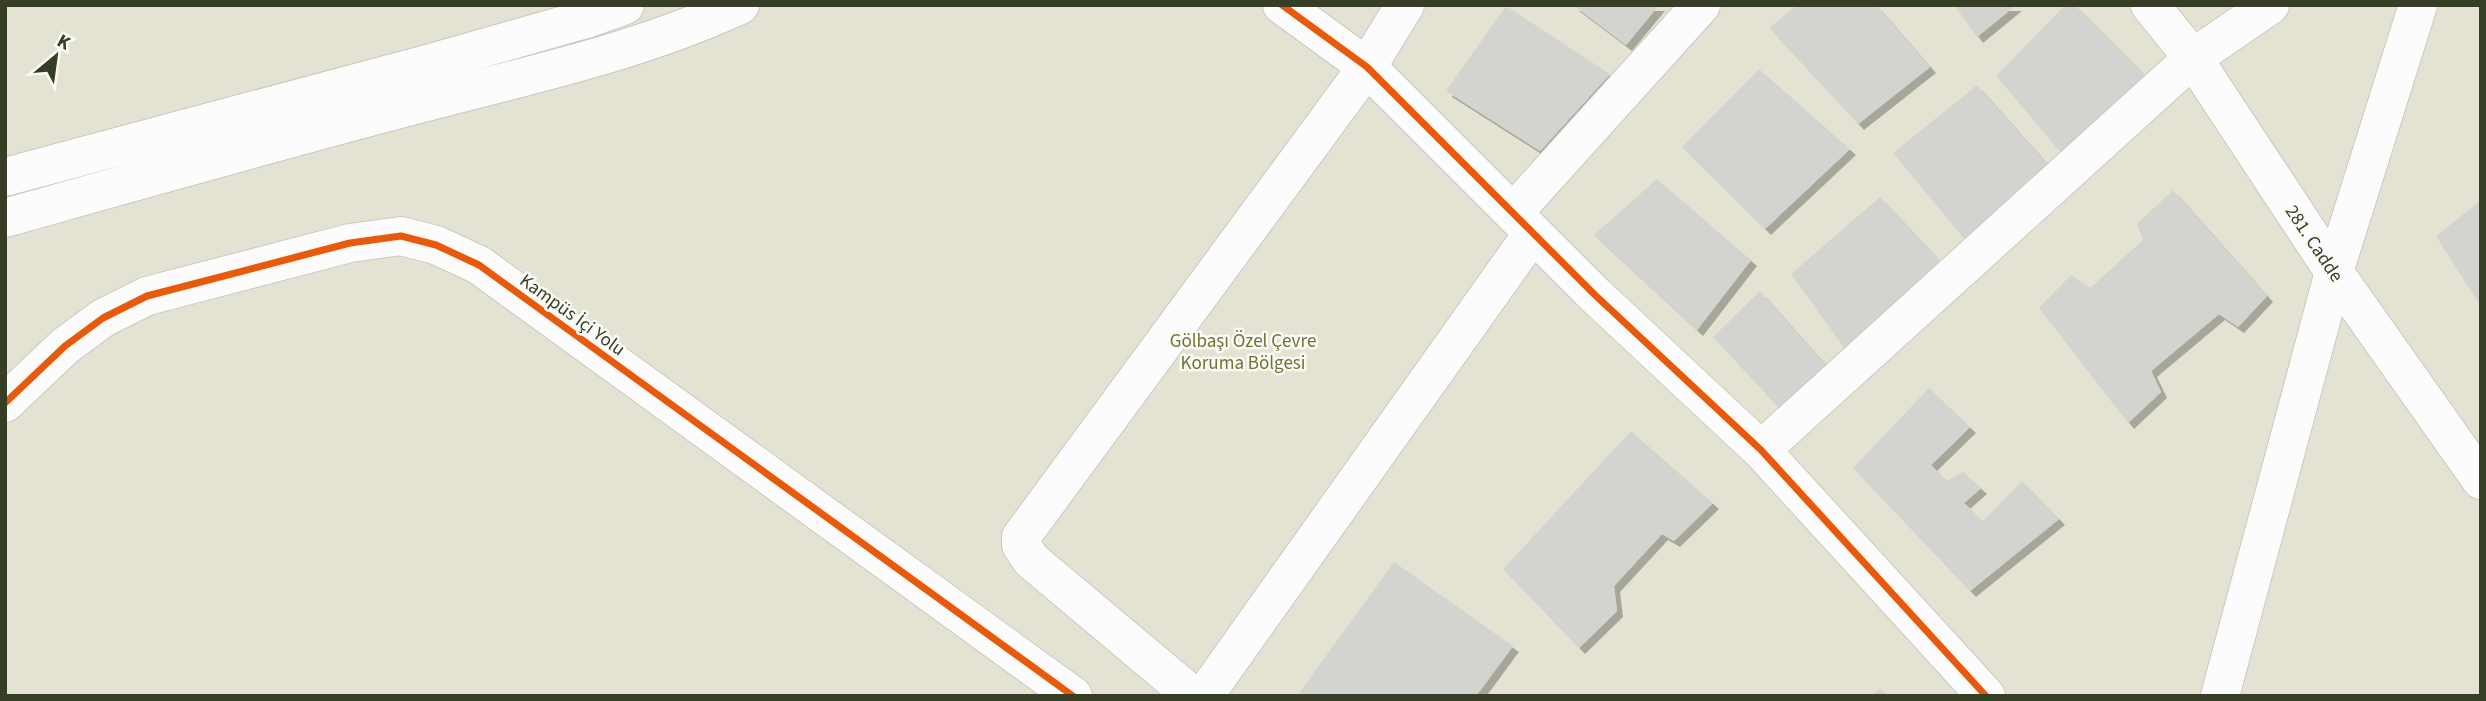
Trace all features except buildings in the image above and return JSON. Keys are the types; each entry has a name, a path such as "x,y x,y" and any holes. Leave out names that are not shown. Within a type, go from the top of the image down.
{"street":[{"path":"5,177 440,61 586,19 625,5"},
{"path":"5,218 401,108 547,72 693,27 740,5"},
{"path":"1282,5 1367,67 1595,295 1761,450 1986,696"},
{"path":"1193,696 1031,560 1021,545 1021,537 1367,67 1405,5"},
{"path":"1204,696 1523,223 1701,5"},
{"name":"281. Cadde","path":"2150,5 2193,58 2334,272 2481,480"},
{"path":"1761,450 2193,58 2270,5"},
{"path":"2220,696 2334,272 2418,5"},
{"name":"Kampüs İçi Yolu","path":"5,403 65,346 103,318 147,296 351,243 401,236 436,245 491,273 1073,696"}],"green space":[{"name":"Gölbaşı Özel Çevre Koruma Bölgesi","path":"5,5 2481,5 2481,696 5,696"}],"cycle path":[{"path":"1282,5 1367,67 1595,295 1761,450 1986,696"},
{"path":"5,403 65,346 103,318 147,296 350,243 401,236 436,245 479,265 1073,696"}]}
